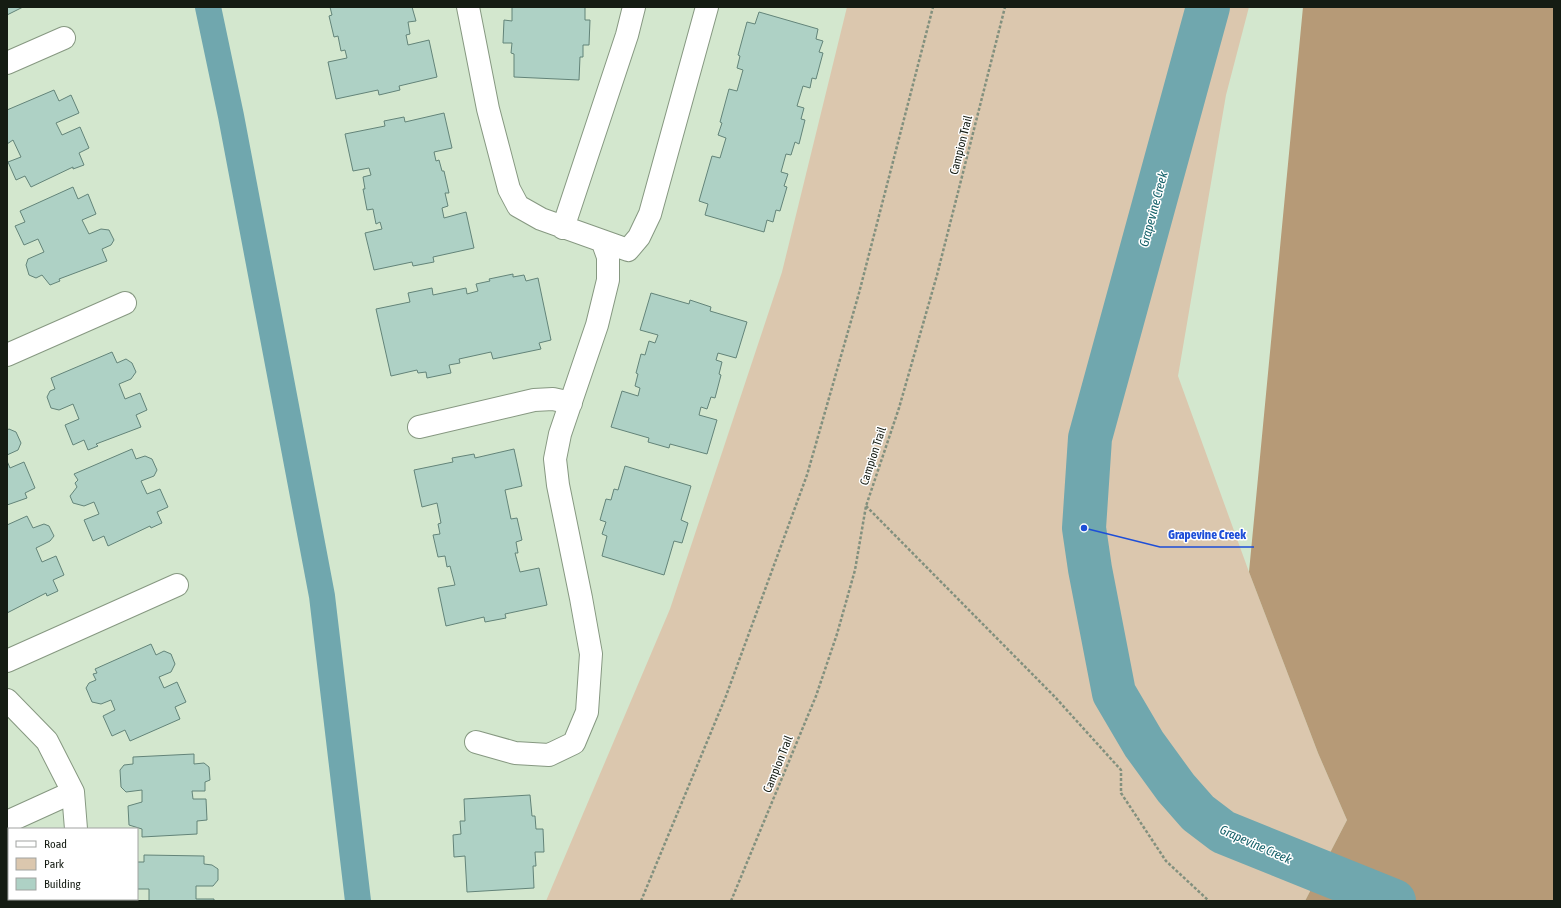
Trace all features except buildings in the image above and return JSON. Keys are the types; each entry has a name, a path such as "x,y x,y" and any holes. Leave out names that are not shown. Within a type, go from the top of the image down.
{"lane":[{"path":"468,7 488,109 509,189 518,206 541,219 563,228 603,243 628,250 639,237 650,214 707,7"},
{"path":"563,228 627,35 634,7"},
{"path":"7,63 64,38"},
{"path":"476,742 515,753 549,755 574,743 587,712 590,649 558,485 556,459 560,434 597,325 608,280 608,258 603,243"},
{"path":"7,355 125,303"},
{"path":"419,427 534,400 553,399 571,403"},
{"path":"7,661 178,585"},
{"path":"7,700 47,741 73,792 76,828"},
{"path":"7,822 73,792"}],"path":[{"path":"641,901 726,696 807,475 859,293 933,7"},
{"name":"Campion Trail","path":"731,901 816,696 837,634 855,570 866,506 899,408 937,276 1005,7"},
{"path":"866,506 1055,697 1121,770 1121,792 1166,861 1209,901"}],"green space":[{"path":"847,7 1249,7 1226,95 1178,376 1249,572 1318,753 1347,820 1305,901 546,901 670,609 782,272"}],"shaded area":[{"path":"1303,7 1554,7 1554,901 1305,901 1347,820 1318,753 1249,572"}],"waterway":[{"path":"208,7 231,116 322,596 358,901"},
{"name":"Grapevine Creek","path":"1208,7 1090,438 1084,528 1090,569 1114,693 1144,744 1176,788 1198,813 1223,832 1394,901"}],"place":[{"name":"Grapevine Creek","path":"1084,528"}]}
